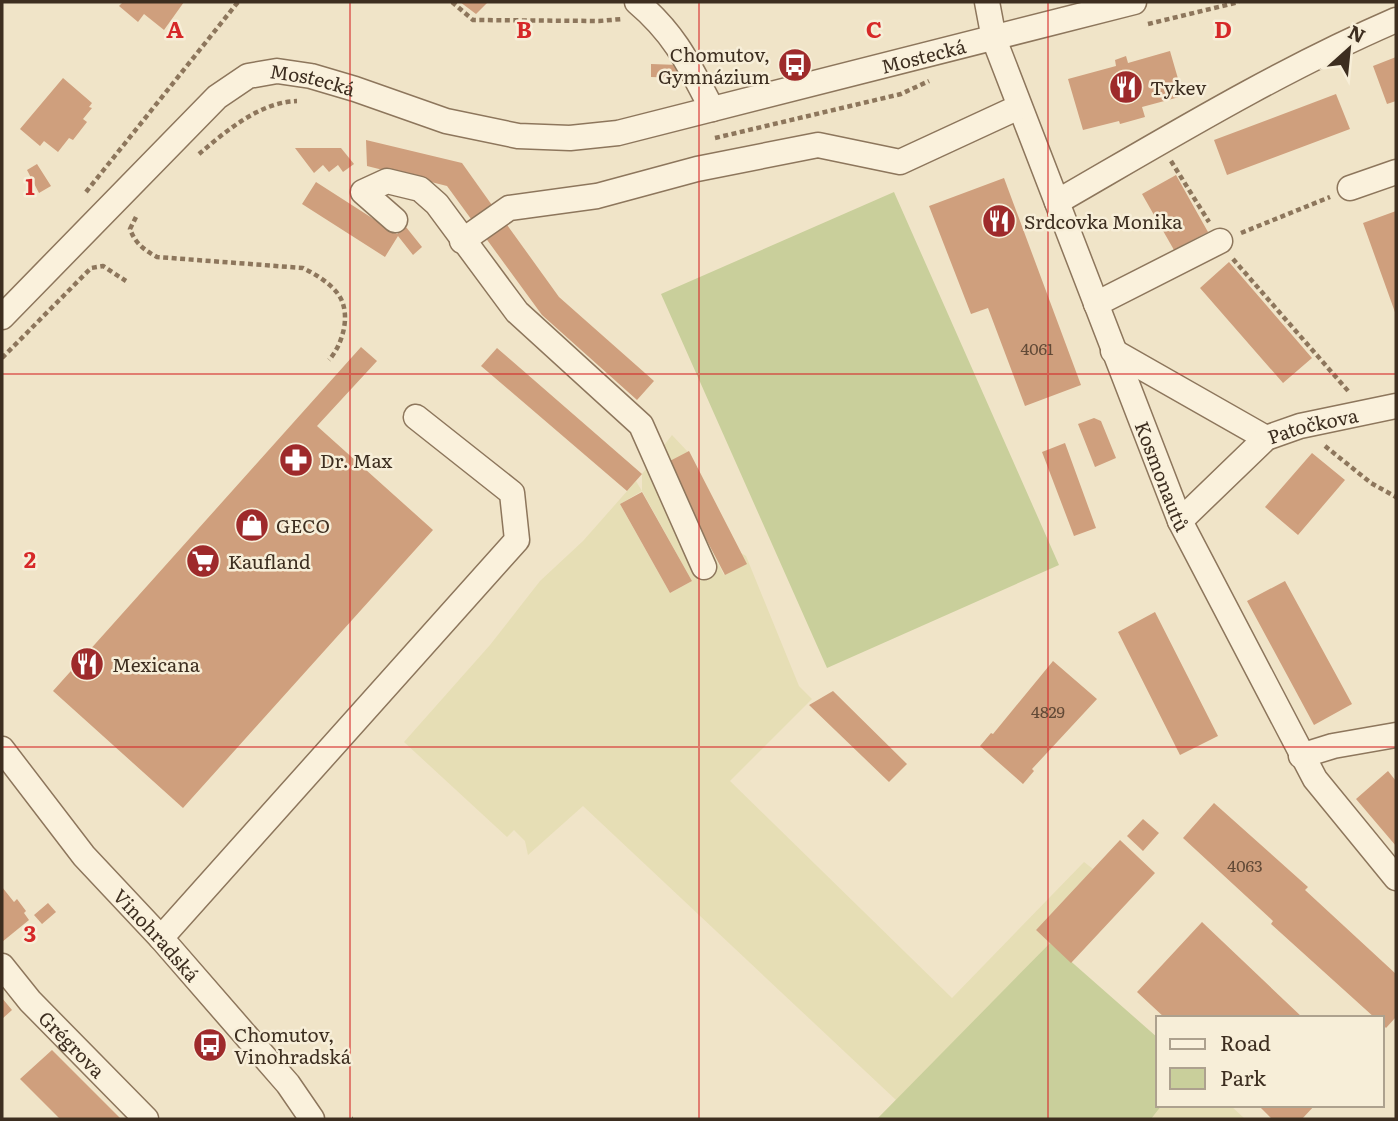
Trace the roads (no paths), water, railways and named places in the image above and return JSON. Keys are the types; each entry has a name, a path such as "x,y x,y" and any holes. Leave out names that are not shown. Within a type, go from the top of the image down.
{"street":[{"name":"Kosmonautů","path":"987,2 994,39 1180,521 1301,756 1315,779 1396,878"},
{"name":"Mostecká","path":"2,317 217,97 248,76 276,71 312,76 446,121 518,135 570,138 618,133 1134,2"},
{"path":"645,9 677,44 712,109"},
{"path":"1057,202 1254,88 1396,20"},
{"path":"462,241 509,208 597,196 697,169 818,145 900,162 1020,107"},
{"path":"1350,188 1396,172"},
{"path":"395,220 363,192 387,181 420,189 437,204 517,312 641,425 704,567"},
{"path":"1096,304 1220,241"},
{"path":"1113,351 1266,438"},
{"name":"Patočkova","path":"1180,521 1266,438 1300,426 1368,414 1396,406"},
{"path":"161,938 517,540 512,493 416,417"},
{"path":"1301,756 1333,746 1396,734"},
{"name":"Vinohradská","path":"2,750 84,856 161,938 288,1084 312,1119"},
{"name":"Grégrova","path":"2,966 30,1001 146,1119"}],"place":[{"name":"Chomutov, Gymnázium","path":"795,65"},
{"name":"Tykev","path":"1126,87"},
{"name":"Srdcovka Monika","path":"999,221"},
{"name":"Dr. Max","path":"296,460"},
{"name":"GECO","path":"252,525"},
{"name":"Kaufland","path":"203,561"},
{"name":"Mexicana","path":"87,664"},
{"name":"Chomutov, Vinohradská","path":"210,1045"}]}
